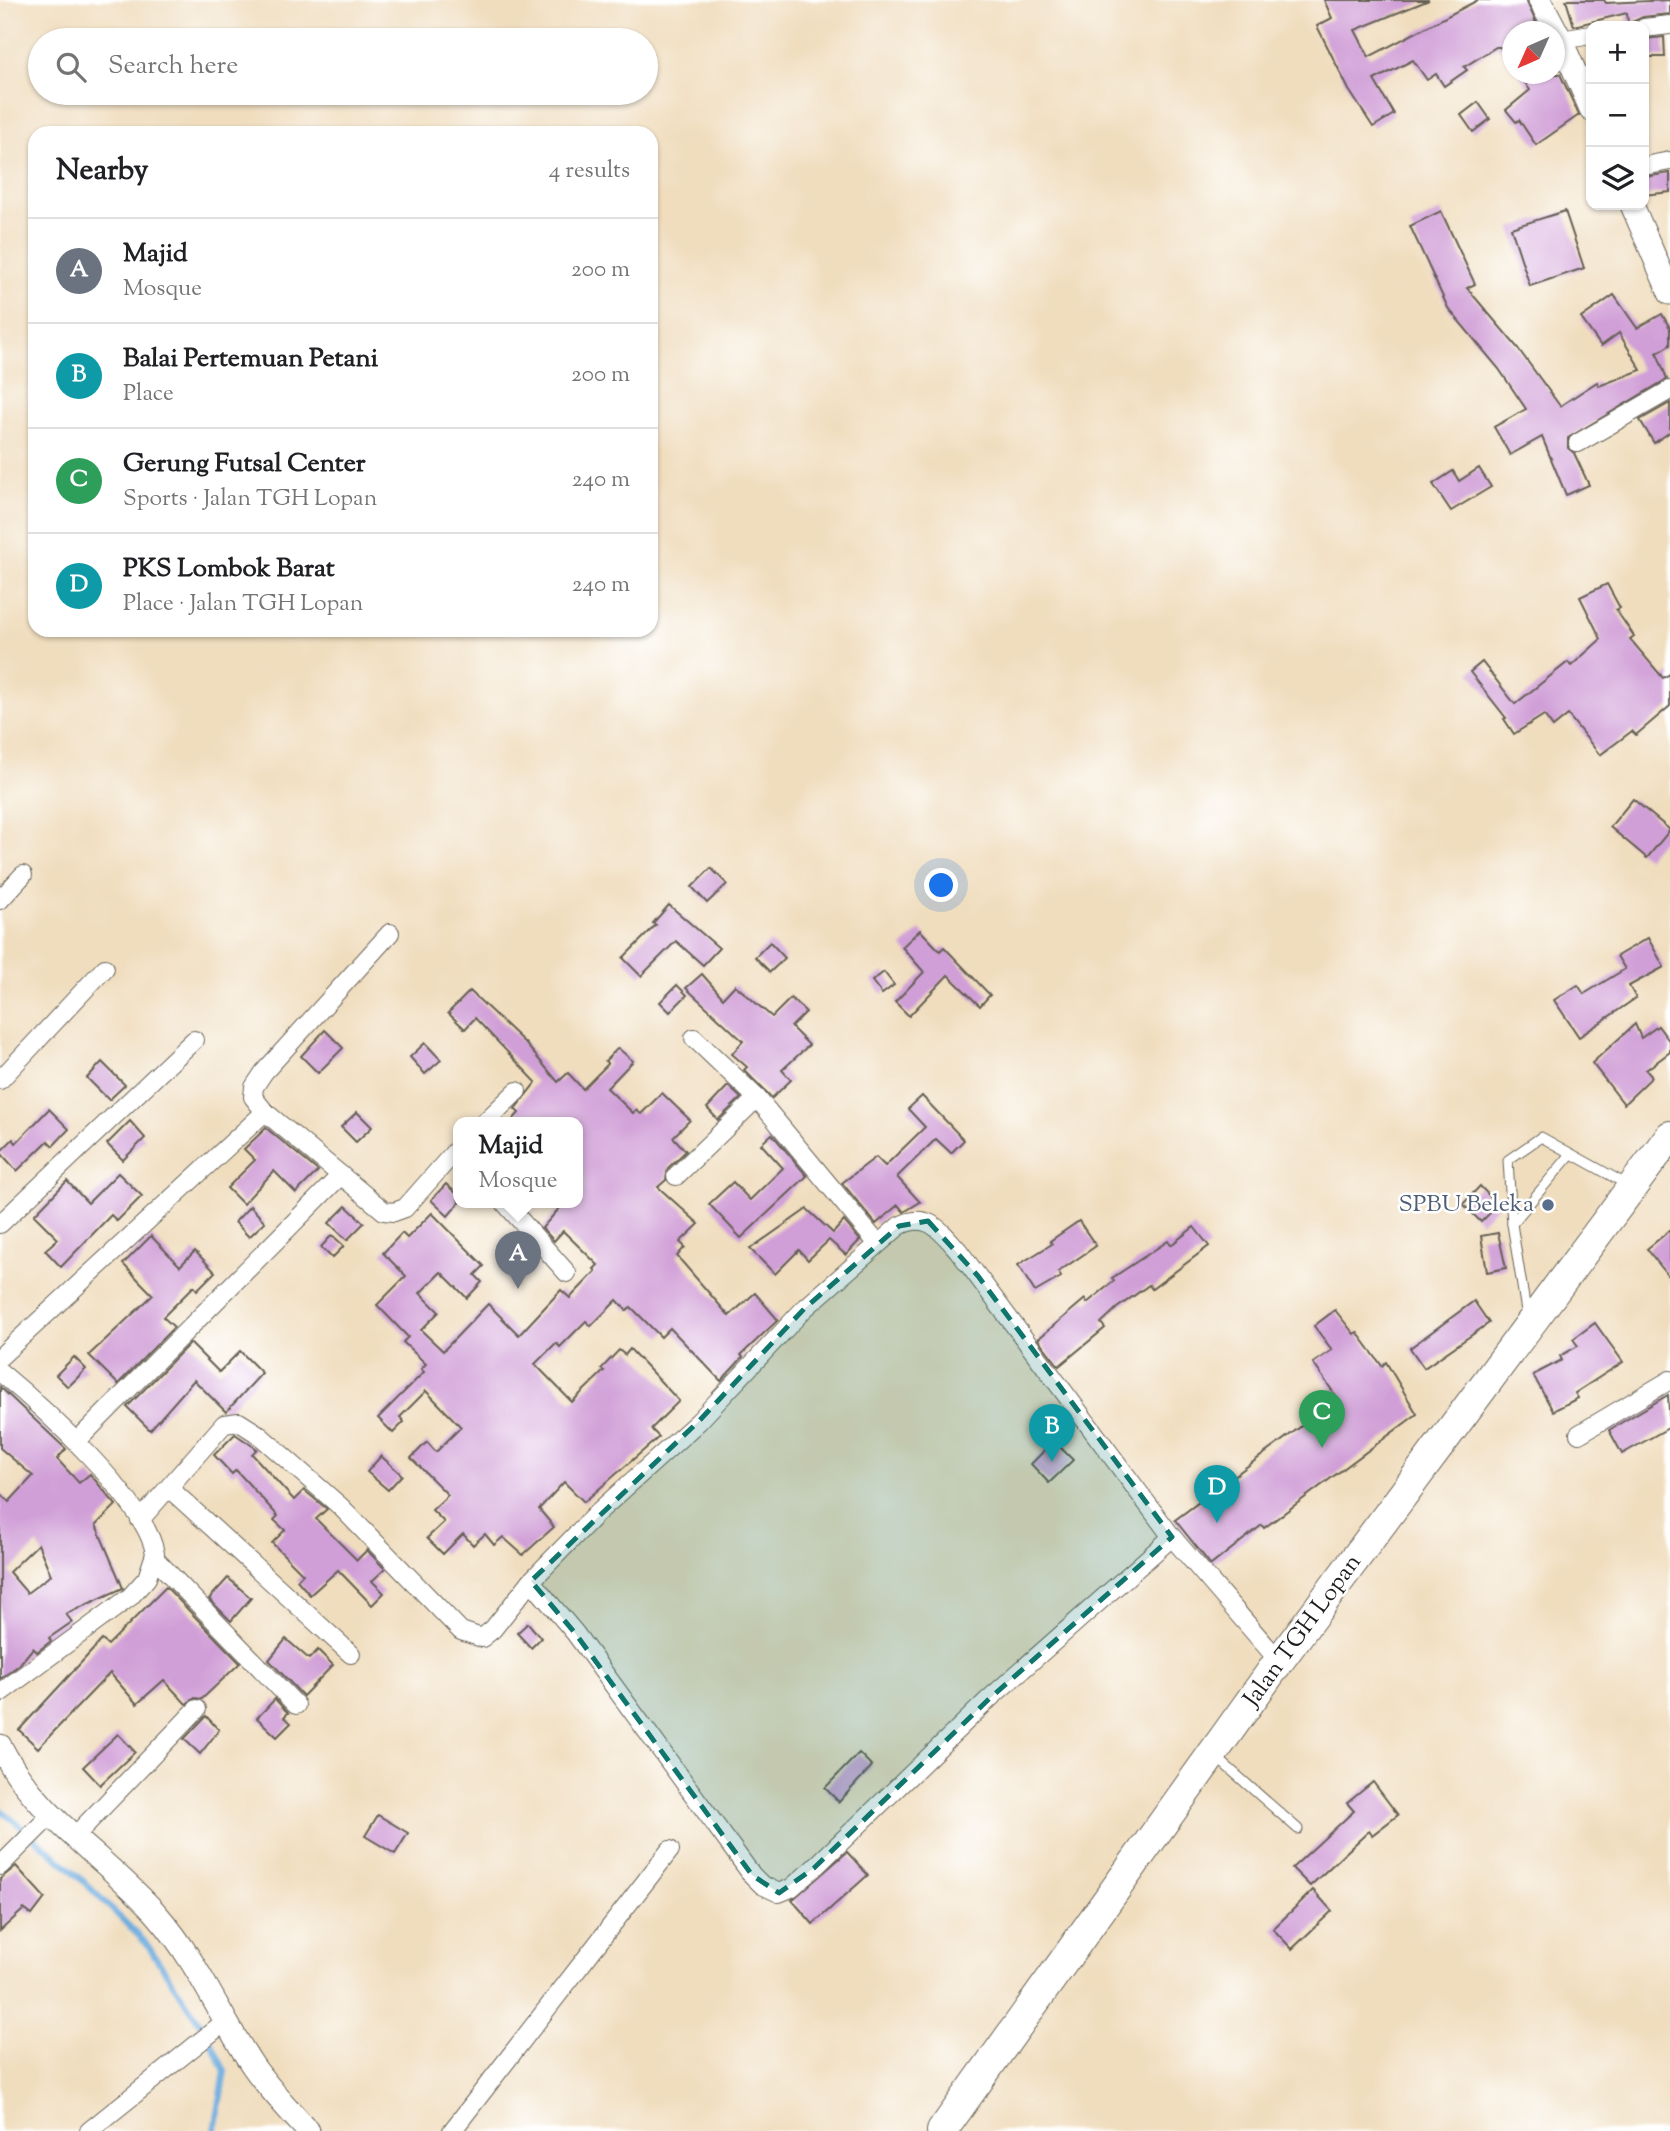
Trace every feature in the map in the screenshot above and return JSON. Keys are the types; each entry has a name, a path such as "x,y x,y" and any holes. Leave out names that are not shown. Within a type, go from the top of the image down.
{"highway":[{"name":"Jalan TGH Lopan","path":"943,2131 1279,1661 1670,1136"}],"street":[{"path":"1540,0 1551,21"},
{"path":"1649,27 1670,24"},
{"path":"1565,39 1586,36"},
{"path":"1565,49 1586,98"},
{"path":"1649,165 1670,161"},
{"path":"1634,210 1670,293"},
{"path":"1578,443 1670,390"},
{"path":"0,900 23,875"},
{"path":"390,933 258,1080 253,1097 265,1112 377,1206 394,1212 412,1202 453,1156"},
{"path":"0,1080 105,968"},
{"path":"694,1038 757,1098 877,1242"},
{"path":"0,1224 194,1041"},
{"path":"490,1117 517,1091"},
{"path":"676,1176 757,1098"},
{"path":"0,1357 265,1112"},
{"path":"77,1441 341,1175"},
{"path":"509,1208 567,1273"},
{"path":"140,1520 224,1424 239,1422 258,1434 341,1507 466,1634 479,1638 489,1634 531,1581 597,1513 699,1421 804,1309 877,1242 912,1220 928,1221 941,1231 978,1276 1172,1537 1279,1661"},
{"path":"0,1372 77,1441 140,1520 152,1541 155,1559 147,1578 123,1602 0,1693"},
{"path":"1579,1434 1670,1380"},
{"path":"169,1488 351,1654"},
{"path":"531,1581 575,1633 752,1875 769,1891 779,1893 791,1888 814,1868 989,1699 1172,1537"},
{"path":"155,1559 296,1705"},
{"path":"73,1838 197,1709"},
{"path":"0,1745 47,1821 73,1838 160,1918 198,1969 223,2023 253,2066 309,2131"},
{"path":"0,1866 47,1821"},
{"path":"452,2131 670,1850"},
{"path":"89,2131 223,2023"}],"lane":[{"path":"1528,1326 1512,1224 1508,1160 1541,1137 1631,1186"},
{"path":"1512,1224 1571,1154"},
{"path":"1213,1755 1298,1829"}],"highlighted area":[{"path":"928,1221 978,1276 1172,1537 989,1699 814,1868 779,1893 752,1875 575,1633 531,1581 699,1421 804,1309 899,1226"}],"building":[{"path":"1324,0 1429,0 1355,30 1369,57 1478,0 1526,0 1536,21 1502,21 1502,50 1496,47 1464,67 1467,70 1444,86 1436,74 1427,80 1413,60 1374,80 1394,114 1373,127 1349,90 1317,26 1332,18"},
{"path":"1566,0 1604,0 1606,3 1670,0 1670,14 1628,21 1627,13 1574,26"},
{"path":"1664,37 1665,57 1649,57 1649,38"},
{"path":"1526,84 1565,84 1579,115 1536,145 1519,120 1516,122 1506,110 1530,90"},
{"path":"1478,102 1490,119 1473,132 1461,115"},
{"path":"1670,173 1670,192 1649,194 1649,176"},
{"path":"1441,211 1475,284 1467,288 1517,347 1560,406 1597,382 1599,386 1641,370 1619,333 1601,346 1581,318 1614,295 1637,328 1662,314 1670,328 1670,345 1657,353 1667,379 1568,438 1568,448 1574,453 1589,485 1566,495 1542,437 1510,455 1494,427 1526,409 1499,369 1448,308 1410,226"},
{"path":"1565,211 1584,268 1530,286 1511,228"},
{"path":"1670,403 1670,432 1654,443 1640,420"},
{"path":"1479,468 1491,487 1451,511 1433,484 1453,471 1459,481"},
{"path":"1607,584 1620,608 1616,610 1634,636 1630,639 1663,678 1670,674 1670,706 1636,735 1632,731 1600,755 1568,715 1553,727 1544,715 1514,734 1504,719 1506,718 1470,672 1482,662 1515,704 1568,662 1571,666 1601,639 1580,597"},
{"path":"1633,799 1670,830 1647,858 1610,827"},
{"path":"711,868 727,884 707,903 692,887"},
{"path":"669,905 719,948 703,965 676,941 641,976 623,958 656,925 653,923"},
{"path":"920,930 940,951 944,947 990,995 980,1006 948,975 909,1016 895,1002 924,972 902,947"},
{"path":"1648,938 1664,967 1629,986 1636,998 1579,1037 1554,1000 1578,985 1584,994 1625,969 1617,956"},
{"path":"770,942 785,958 770,972 755,957"},
{"path":"884,972 894,985 882,994 872,981"},
{"path":"702,974 723,998 735,985 772,1017 791,998 806,1012 791,1027 809,1045 782,1070 791,1080 772,1098 744,1070 747,1067 732,1054 743,1041 686,988"},
{"path":"677,985 687,995 670,1012 660,1002"},
{"path":"470,991 525,1043 558,1082 568,1073 583,1089 608,1064 605,1061 618,1048 633,1061 607,1088 633,1113 636,1110 641,1114 662,1093 690,1120 673,1137 686,1151 668,1168 666,1180 658,1187 699,1224 680,1242 685,1247 677,1256 729,1316 755,1293 778,1320 741,1355 743,1357 721,1381 670,1328 661,1337 631,1307 627,1311 617,1300 591,1326 586,1321 560,1347 556,1343 535,1364 572,1402 604,1371 601,1369 619,1350 625,1355 630,1349 679,1401 651,1429 659,1437 584,1502 564,1482 539,1509 554,1527 523,1555 503,1537 494,1545 485,1534 473,1545 463,1534 443,1554 427,1538 444,1522 432,1510 448,1495 411,1458 427,1442 436,1452 461,1427 426,1391 400,1417 404,1422 393,1433 378,1418 424,1372 421,1369 426,1364 403,1342 408,1337 377,1305 406,1276 383,1253 402,1233 407,1238 432,1213 484,1266 475,1275 482,1282 467,1298 441,1272 420,1293 439,1312 421,1330 443,1351 488,1304 519,1335 561,1290 570,1298 596,1271 594,1269 598,1265 563,1231 554,1241 542,1228 560,1208 583,1208 583,1117 515,1117 519,1113 515,1109 536,1082 475,1018 465,1029 448,1013"},
{"path":"1635,1024 1641,1038 1658,1026 1670,1042 1670,1052 1646,1070 1652,1077 1624,1104 1592,1063"},
{"path":"325,1030 343,1048 318,1073 301,1056"},
{"path":"425,1043 441,1060 425,1074 410,1057"},
{"path":"102,1062 125,1085 109,1100 87,1078"},
{"path":"728,1086 741,1098 718,1120 707,1108"},
{"path":"922,1096 964,1140 951,1153 936,1139 897,1177 920,1202 904,1212 898,1205 876,1224 842,1183 876,1157 885,1166 925,1127 908,1109"},
{"path":"49,1109 69,1129 53,1146 48,1141 17,1171 0,1152 13,1139 16,1143"},
{"path":"357,1112 372,1127 356,1142 341,1127"},
{"path":"130,1121 145,1138 123,1160 107,1144"},
{"path":"266,1128 318,1171 296,1193 274,1171 243,1204 227,1188 255,1160 244,1149"},
{"path":"772,1134 807,1176 741,1238 709,1204 733,1182 750,1200 783,1168 761,1144"},
{"path":"118,1173 142,1196 117,1221 111,1215 61,1267 45,1250 58,1239 34,1215 67,1181 88,1203"},
{"path":"446,1184 453,1190 455,1208 448,1216 431,1200"},
{"path":"1480,1186 1498,1205 1481,1222 1463,1204"},
{"path":"250,1206 265,1222 249,1237 235,1222"},
{"path":"346,1206 364,1223 347,1240 329,1223"},
{"path":"807,1209 833,1233 844,1221 860,1240 846,1255 829,1240 808,1260 799,1250 775,1274 750,1249"},
{"path":"1079,1221 1096,1246 1058,1272 1061,1277 1035,1292 1018,1265 1052,1244 1050,1241"},
{"path":"1194,1227 1209,1246 1152,1289 1149,1285 1117,1308 1101,1323 1105,1328 1059,1366 1038,1339 1085,1299 1087,1303 1114,1281 1112,1278 1168,1241 1171,1245"},
{"path":"1670,1230 1670,1278 1647,1249"},
{"path":"1498,1233 1506,1268 1487,1272 1481,1236"},
{"path":"332,1235 344,1246 332,1258 321,1247"},
{"path":"151,1236 180,1266 195,1251 215,1272 197,1290 194,1286 163,1317 174,1327 118,1384 89,1355 153,1295 123,1264"},
{"path":"1474,1301 1489,1323 1424,1368 1410,1348"},
{"path":"1335,1310 1354,1334 1357,1332 1382,1366 1386,1362 1417,1414 1264,1528 1262,1525 1211,1565 1175,1520 1338,1399 1313,1363 1332,1350 1314,1326"},
{"path":"1595,1323 1623,1362 1575,1393 1578,1398 1553,1411 1533,1375 1562,1360 1560,1356 1578,1346 1573,1339"},
{"path":"190,1343 219,1372 240,1351 262,1373 226,1412 194,1380 150,1430 127,1407"},
{"path":"74,1357 86,1369 68,1387 56,1375"},
{"path":"0,1387 66,1449 57,1459 79,1483 90,1474 116,1505 96,1525 123,1588 66,1614 72,1622 49,1638 51,1641 37,1652 33,1648 19,1665 0,1679 0,1492 9,1502 33,1476 0,1448","holes":["38,1544 51,1575 27,1593 9,1572"]},
{"path":"1668,1395 1670,1427 1622,1454 1609,1430"},
{"path":"235,1434 257,1449 252,1454 294,1500 304,1490 327,1509 316,1519 357,1560 367,1550 385,1569 372,1581 384,1593 372,1605 338,1570 310,1595 297,1580 303,1574 272,1543 285,1530 274,1520 278,1516 236,1470 232,1474 214,1455"},
{"path":"1054,1441 1073,1460 1049,1483 1031,1464"},
{"path":"381,1456 402,1475 388,1490 367,1472"},
{"path":"228,1578 251,1598 231,1621 209,1599"},
{"path":"166,1587 240,1663 202,1699 195,1698 186,1704 164,1680 137,1704 110,1673 38,1748 19,1730 102,1640 108,1645"},
{"path":"528,1623 541,1638 531,1648 517,1633"},
{"path":"286,1639 309,1659 318,1650 333,1665 303,1696 269,1660"},
{"path":"275,1699 288,1713 284,1717 291,1723 277,1737 257,1718"},
{"path":"206,1716 219,1730 200,1754 184,1739"},
{"path":"118,1734 135,1752 100,1785 83,1767"},
{"path":"859,1753 872,1766 839,1802 825,1788"},
{"path":"1373,1782 1398,1815 1372,1835 1369,1831 1310,1886 1292,1868 1354,1811 1347,1803"},
{"path":"378,1815 408,1833 395,1854 365,1836"},
{"path":"847,1852 868,1875 813,1924 792,1900"},
{"path":"16,1866 45,1898 32,1915 24,1909 0,1931 0,1879"},
{"path":"1313,1890 1332,1911 1292,1949 1273,1929"}],"waterway":[{"path":"0,1809 72,1870 146,1943 206,2032 225,2071 215,2131"}],"place":[{"name":"SPBU Beleka","path":"1548,1205"},
{"name":"Majid","path":"518,1289"},
{"name":"Gerung Futsal Center","path":"1322,1448"},
{"name":"Balai Pertemuan Petani","path":"1052,1462"},
{"name":"PKS Lombok Barat","path":"1217,1523"}]}
